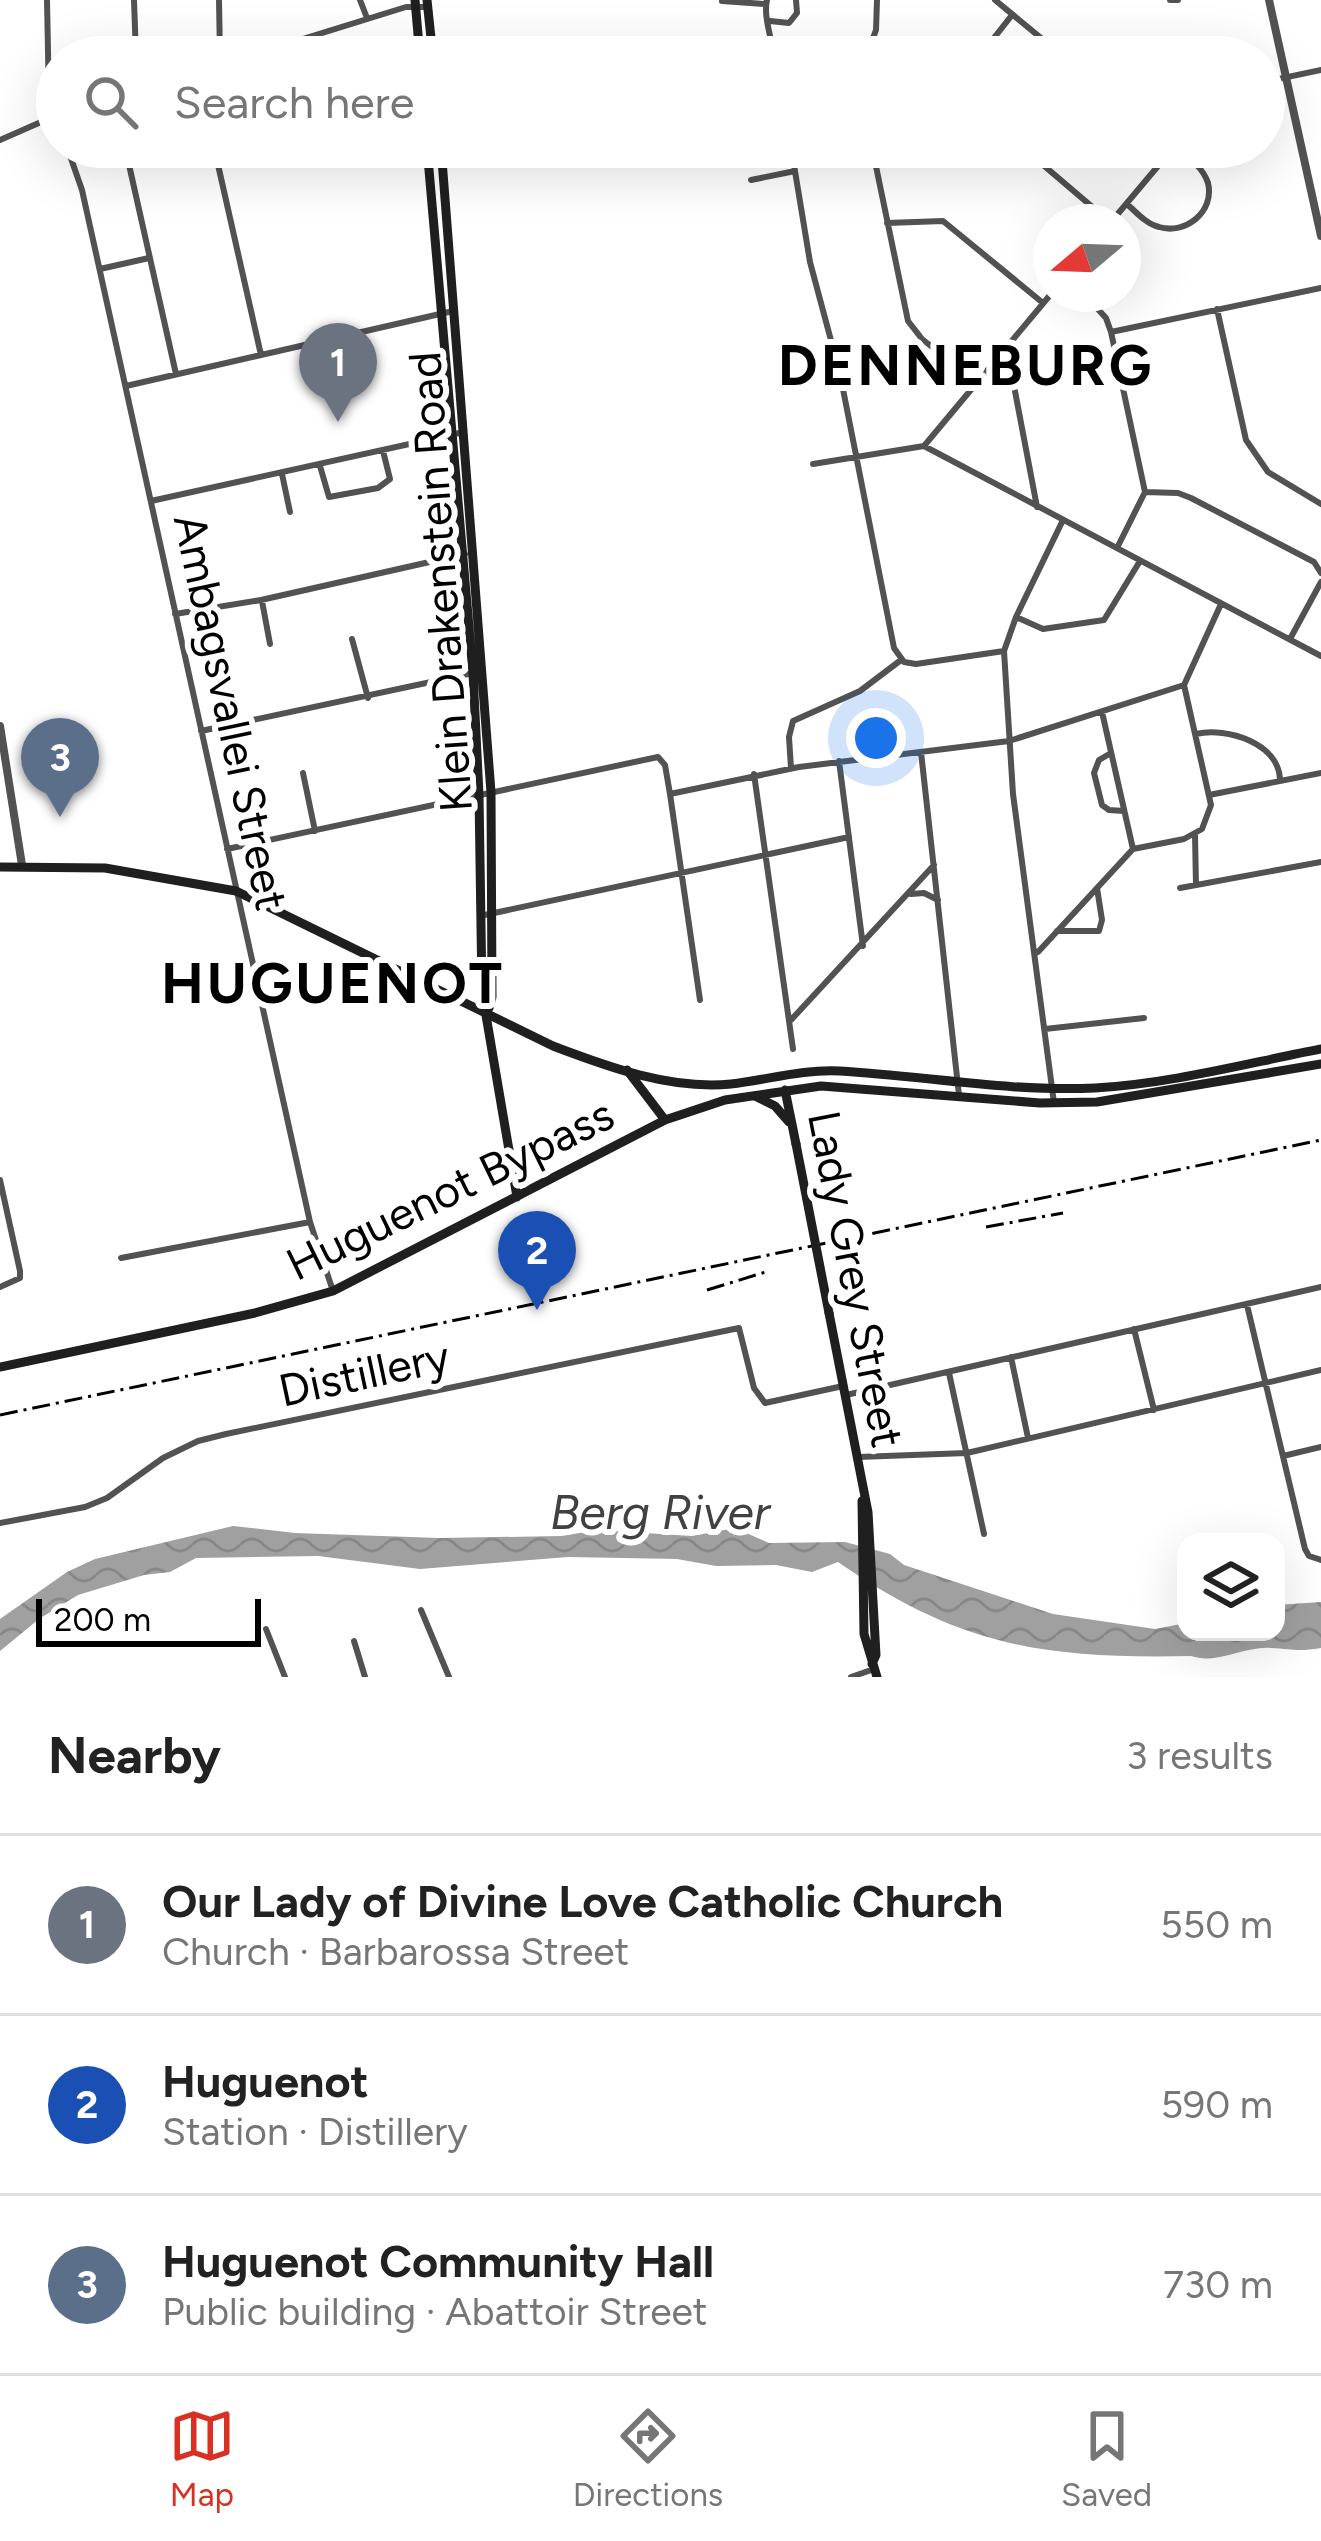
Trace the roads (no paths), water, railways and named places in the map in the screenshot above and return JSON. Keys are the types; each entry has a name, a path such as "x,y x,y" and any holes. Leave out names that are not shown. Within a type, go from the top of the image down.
{"main road":[{"path":"420,36 421,3"},
{"path":"421,3 428,36"},
{"name":"Klein Drakenstein Road","path":"430,168 478,672 492,997 487,1013 518,1197"},
{"name":"Klein Drakenstein Road","path":"442,168 447,313"},
{"path":"0,867 105,868 236,891 553,1046 671,1082 704,1085 841,1071 1052,1089 1129,1084 1321,1048"},
{"name":"Huguenot Bypass","path":"0,1367 255,1313 333,1291 665,1120 705,1105 785,1090 855,1086 1054,1103 1129,1098 1321,1064"},
{"path":"627,1070 665,1120"},
{"name":"Lady Grey Street","path":"784,1075 863,1496 867,1651 874,1670"},
{"path":"753,1095 775,1106 792,1126"}],"street":[{"path":"47,0 48,36"},
{"path":"134,0 135,36"},
{"path":"219,0 220,36"},
{"path":"360,0 368,18"},
{"path":"770,20 782,25 794,19 796,0"},
{"path":"873,36 878,0"},
{"path":"1269,0 1277,36"},
{"path":"722,1 766,2 772,36"},
{"path":"997,1 1038,36"},
{"path":"311,36 421,3"},
{"path":"996,36 1012,15"},
{"path":"1286,77 1321,70"},
{"path":"1285,72 1321,236"},
{"path":"0,140 36,126"},
{"name":"Ambagsvallei Street","path":"75,168 310,1222 333,1291"},
{"path":"130,168 176,374"},
{"path":"219,168 261,355"},
{"path":"795,168 814,278 840,374 894,649 901,660 916,664 1004,651"},
{"path":"876,168 908,321 922,339 976,382"},
{"path":"1047,168 1090,204"},
{"path":"1127,204 1157,168"},
{"path":"1141,216 1163,229 1192,223 1209,197 1200,168"},
{"path":"752,181 796,171"},
{"path":"887,223 943,221 1033,295"},
{"path":"100,269 150,258"},
{"path":"1111,332 1321,288"},
{"path":"1217,309 1246,440 1268,472 1321,504"},
{"path":"924,446 1035,312"},
{"path":"1100,312 1111,332 1145,492 1117,548"},
{"path":"126,386 447,313"},
{"path":"998,356 1014,386 1037,506"},
{"path":"151,501 458,433"},
{"path":"813,464 924,446 1321,656"},
{"path":"320,466 326,494 334,498 389,482 383,452"},
{"path":"282,474 290,512"},
{"path":"1145,492 1191,498 1315,562 1321,573"},
{"path":"1054,1103 1013,794 1004,651 1063,520"},
{"path":"175,614 469,553"},
{"path":"1016,616 1043,629 1104,620 1140,561"},
{"path":"1290,639 1321,582"},
{"path":"261,599 270,644"},
{"path":"1196,885 1195,835 1209,814 1209,795 1184,685 1221,604"},
{"path":"352,640 368,698"},
{"path":"790,768 793,721 860,691 901,660"},
{"path":"201,731 478,672"},
{"path":"670,794 790,768 1010,741 1184,685"},
{"path":"1101,710 1133,849"},
{"path":"0,727 22,865"},
{"path":"1196,734 1223,731 1270,754 1280,766 1280,782"},
{"path":"921,752 959,1095"},
{"path":"1111,752 1099,760 1094,772 1102,805 1124,811"},
{"path":"227,849 654,756 664,765 670,794 700,1000"},
{"path":"839,761 863,946"},
{"path":"303,773 315,831"},
{"path":"1209,795 1321,773"},
{"path":"754,774 793,1049"},
{"path":"1036,954 1133,849 1195,835"},
{"path":"486,915 849,837"},
{"path":"1180,888 1321,862"},
{"path":"791,1020 934,865"},
{"path":"1057,931 1099,931 1097,887"},
{"path":"908,895 924,893 938,899"},
{"path":"1046,1029 1144,1018"},
{"path":"0,1180 20,1278 0,1287"},
{"path":"121,1258 310,1222"},
{"path":"845,1390 949,1372 1321,1287"},
{"path":"1247,1304 1305,1549 1319,1560"},
{"name":"Distillery","path":"0,1523 85,1507 198,1441 739,1328 754,1388 765,1403 845,1390"},
{"path":"1135,1329 1154,1410"},
{"path":"1011,1358 1028,1438"},
{"path":"857,1457 967,1453 1321,1370"},
{"path":"949,1372 984,1534"},
{"path":"1283,1456 1321,1448"},
{"path":"421,1610 449,1677"},
{"path":"266,1629 285,1677"},
{"path":"353,1641 365,1677"},
{"path":"850,1677 874,1670"}],"water":[{"path":"233,1526 439,1538 562,1536 597,1530 692,1536 735,1528 769,1543 845,1542 890,1554 904,1565 1053,1614 1155,1629 1177,1625 1177,1641 1285,1641 1285,1604 1321,1602 1321,1648 1261,1648 1211,1658 1047,1650 1005,1642 924,1613 838,1562 812,1572 776,1565 568,1557 420,1569 318,1556 196,1558 170,1572 78,1595 0,1651 0,1619 67,1572 95,1559"}],"railway":[{"path":"0,1415 1321,1140"},
{"path":"986,1227 1063,1213"},
{"path":"707,1290 769,1271"}],"place":[{"name":"Our Lady of Divine Love Catholic Church","path":"338,422"},
{"name":"Huguenot Community Hall","path":"60,817"},
{"name":"Huguenot","path":"537,1310"}],"district":[{"name":"DENNEBURG","path":"966,365"},
{"name":"HUGUENOT","path":"333,983"}],"water label":[{"name":"Berg River","path":"660,1512"}]}
